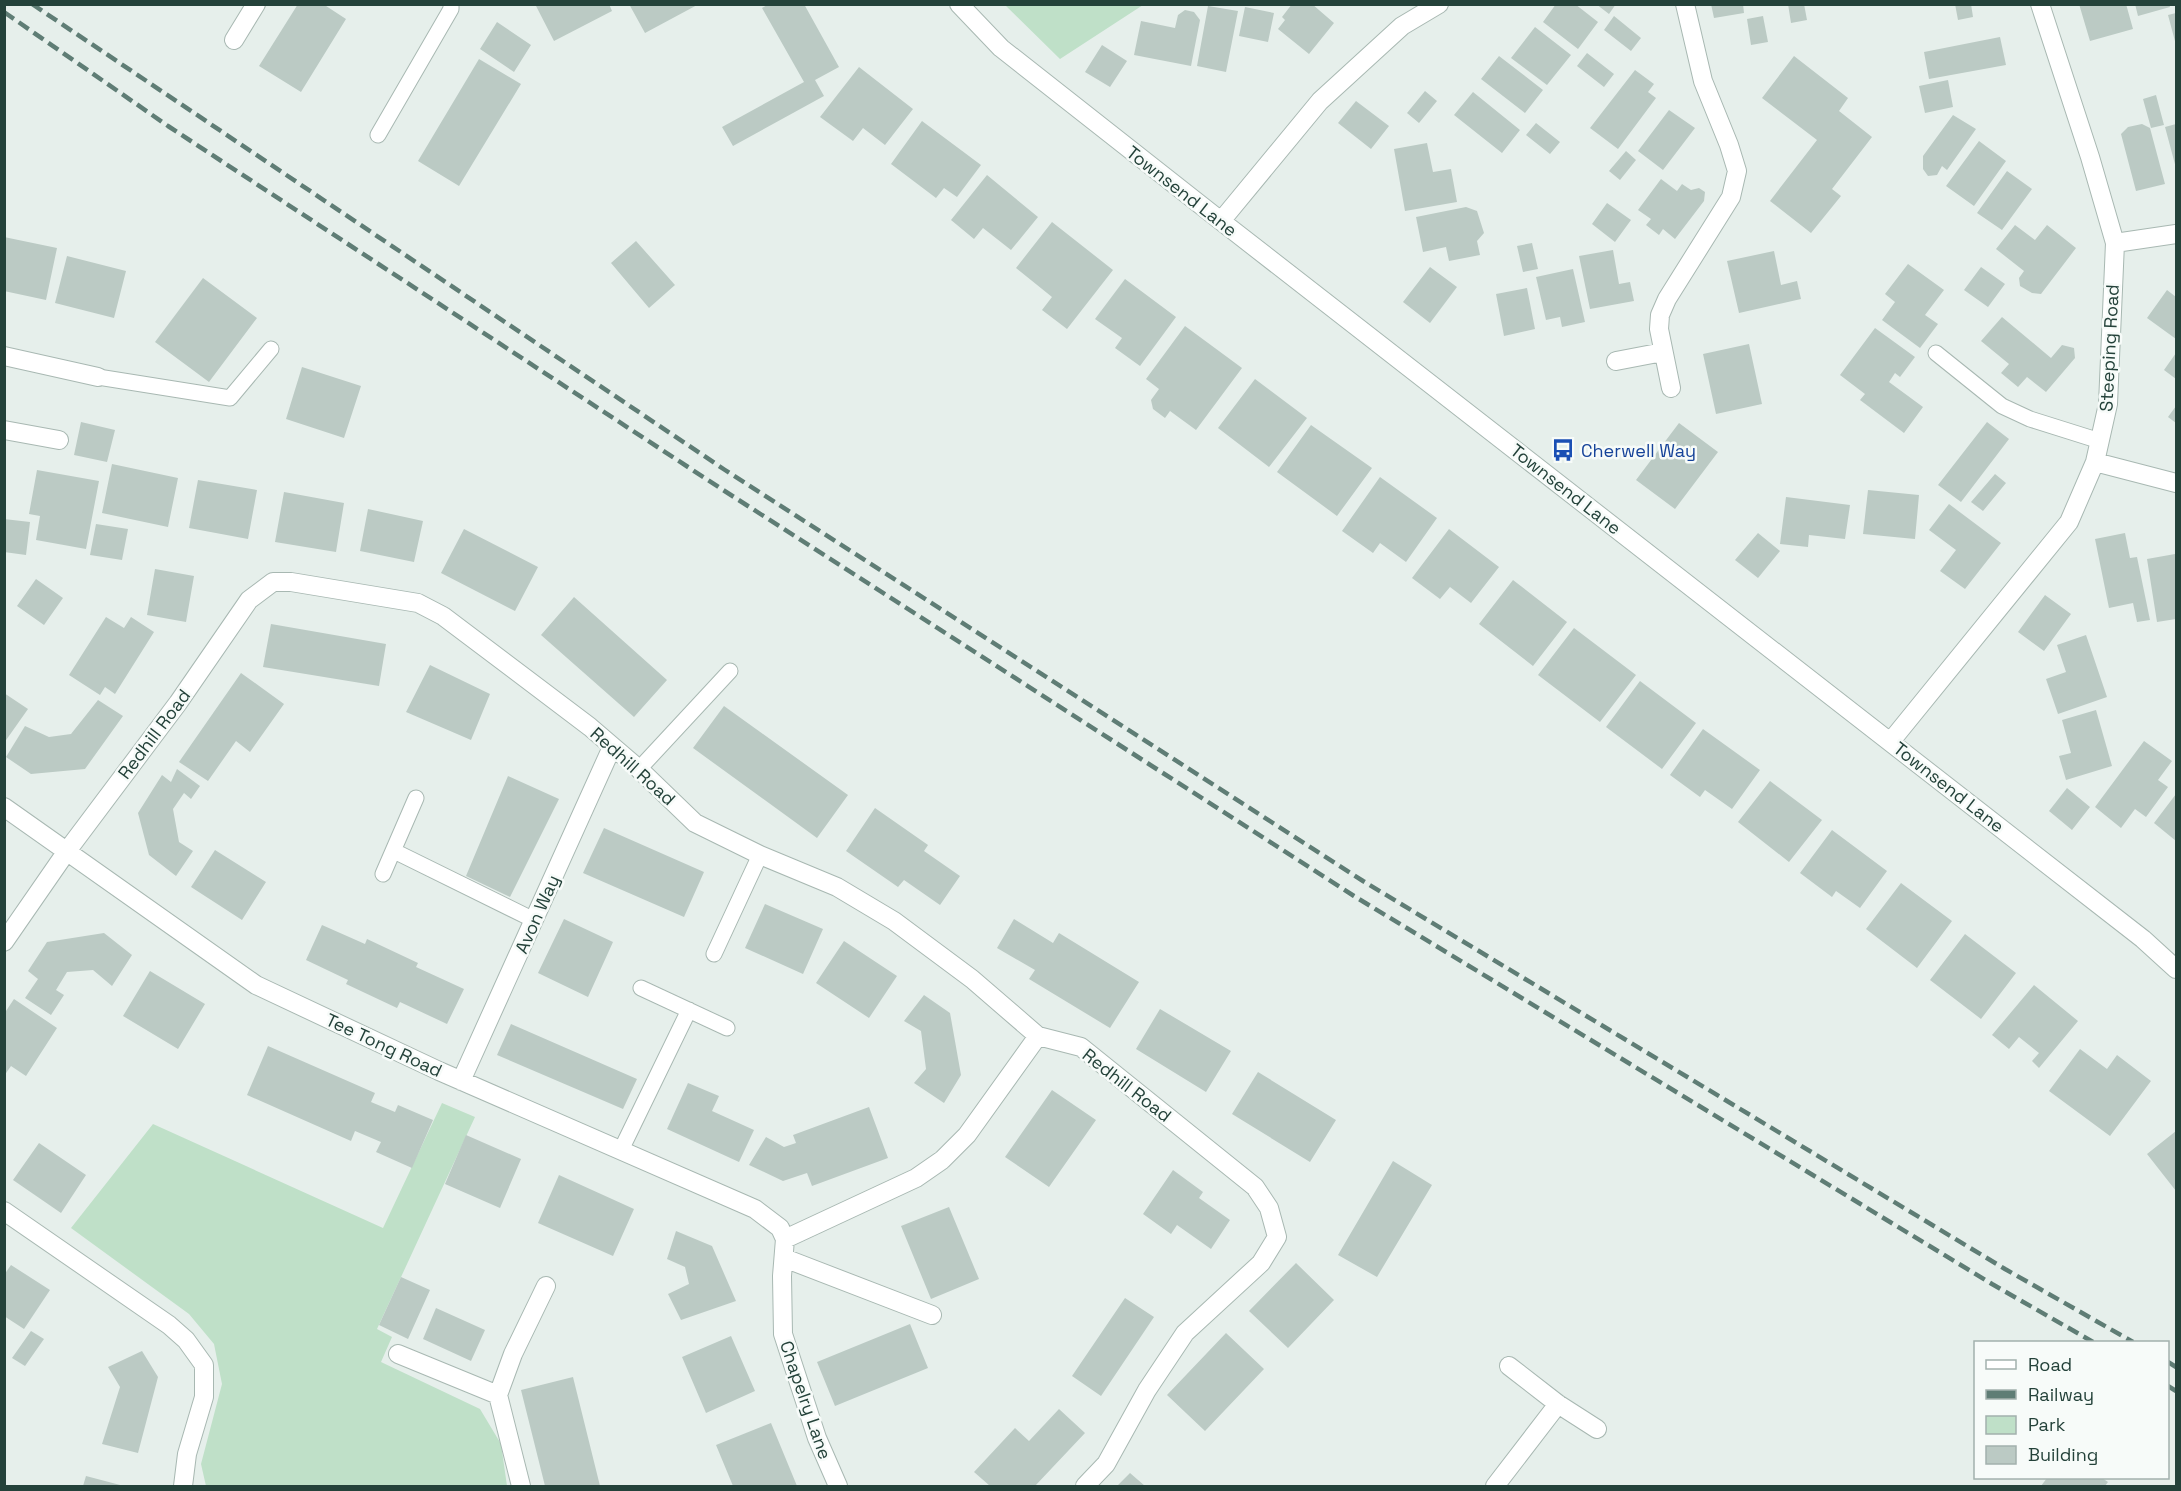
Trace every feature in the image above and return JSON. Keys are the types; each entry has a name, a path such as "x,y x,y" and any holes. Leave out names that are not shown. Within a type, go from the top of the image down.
{"street":[{"path":"234,40 256,4"},
{"name":"Townsend Lane","path":"959,4 1001,48 1891,741 2143,939 2176,969"},
{"path":"1221,221 1320,100 1402,26 1439,4"},
{"path":"1671,388 1659,329 1659,315 1731,197 1737,171 1729,145 1702,81 1685,4"},
{"name":"Steeping Road","path":"1891,741 2069,522 2095,462 2108,404 2115,243 2090,157 2040,4"},
{"path":"2115,243 2176,234"},
{"path":"1616,361 1663,352"},
{"path":"4,356 98,377"},
{"path":"4,430 59,440"},
{"path":"2095,462 2176,483"},
{"name":"Redhill Road","path":"4,942 67,851 178,703 249,600 273,582 314,586 418,603 443,616 590,727 639,769 695,823 760,855 837,887 894,921 972,979 1038,1036 1081,1047 1255,1187 1269,1208 1277,1237 1261,1263 1185,1333 1147,1390 1106,1464 1085,1486"},
{"name":"Avon Way","path":"461,1081 612,747"},
{"name":"Tee Tong Road","path":"4,807 256,985 461,1081 755,1209 780,1228 785,1239"},
{"path":"785,1239 916,1178 942,1160 967,1135 1038,1036"},
{"path":"4,1211 170,1325 186,1340 204,1365 204,1397 187,1454 183,1486"},
{"name":"Chapelry Lane","path":"785,1239 782,1276 783,1334 818,1438 838,1486"},
{"path":"784,1258 932,1316"},
{"path":"521,1486 498,1395 513,1354 546,1286"},
{"path":"398,1354 498,1395"},
{"path":"1509,1366 1558,1404 1597,1429"},
{"path":"1495,1486 1558,1404"}],"lane":[{"path":"378,135 451,9 451,4"},
{"path":"98,377 230,398 272,349"},
{"path":"1936,353 2002,406 2030,419 2100,441"},
{"path":"639,769 730,670"},
{"path":"383,874 416,798"},
{"path":"394,850 534,920"},
{"path":"714,954 760,855"},
{"path":"641,988 728,1028"},
{"path":"621,1150 688,1010"}],"green space":[{"path":"1005,5 1143,5 1060,59"},
{"path":"442,1103 475,1117 377,1329 392,1337 381,1362 480,1409 501,1444 507,1486 206,1486 201,1464 222,1384 214,1344 189,1314 71,1228 153,1124 383,1228"}],"building":[{"path":"298,4 323,4 346,19 301,92 259,66"},
{"path":"535,4 609,4 612,11 554,41"},
{"path":"629,4 699,4 645,33"},
{"path":"769,4 804,4 839,67 815,80 824,96 733,146 722,127 804,82 762,8"},
{"path":"1292,4 1312,4 1334,23 1309,54 1278,29 1285,20 1282,17"},
{"path":"1556,4 1575,4 1598,22 1578,49 1543,22"},
{"path":"1596,4 1616,4 1609,14"},
{"path":"1711,4 1743,4 1744,13 1714,18"},
{"path":"1788,4 1804,4 1807,20 1791,23"},
{"path":"1955,4 1971,4 1973,17 1958,20"},
{"path":"2079,4 2126,4 2133,29 2090,41"},
{"path":"2135,4 2169,4 2170,7 2138,16"},
{"path":"1208,6 1238,11 1226,72 1197,66"},
{"path":"1245,7 1274,13 1268,42 1239,36"},
{"path":"1185,10 1194,12 1200,20 1191,66 1134,55 1141,21 1175,28 1178,15"},
{"path":"2176,13 2176,45 2168,15"},
{"path":"1614,16 1641,38 1631,51 1604,30"},
{"path":"1763,16 1768,42 1751,45 1747,19"},
{"path":"497,22 531,45 514,72 480,49"},
{"path":"1535,27 1571,55 1547,85 1511,58"},
{"path":"2000,37 2006,65 1929,79 1924,52"},
{"path":"1102,45 1127,61 1110,87 1085,72"},
{"path":"1587,53 1614,74 1604,87 1577,66"},
{"path":"1499,56 1543,90 1525,113 1481,79"},
{"path":"1794,56 1848,98 1839,111 1872,137 1832,189 1841,196 1811,233 1770,201 1817,140 1762,98"},
{"path":"479,59 521,84 459,186 418,161"},
{"path":"859,67 913,109 885,145 863,128 853,141 820,117"},
{"path":"1635,70 1654,84 1648,92 1656,98 1618,149 1590,128"},
{"path":"1948,80 1953,107 1925,113 1919,86"},
{"path":"1425,91 1437,101 1419,123 1407,113"},
{"path":"1473,92 1520,130 1502,153 1454,115"},
{"path":"2156,95 2164,125 2151,128 2143,99"},
{"path":"1356,101 1389,126 1371,149 1338,123"},
{"path":"1669,110 1695,128 1663,170 1638,151"},
{"path":"1953,115 1976,129 1947,170 1942,166 1937,175 1928,176 1923,169 1923,156"},
{"path":"922,121 981,165 957,197 944,188 936,198 891,164"},
{"path":"1536,123 1560,142 1550,154 1526,135"},
{"path":"2142,124 2150,128 2165,184 2136,191 2121,134 2128,127"},
{"path":"2176,124 2176,168 2165,127"},
{"path":"1979,141 2006,161 1974,206 1946,186"},
{"path":"1427,143 1433,172 1451,169 1457,202 1405,211 1394,149"},
{"path":"1626,151 1636,160 1620,180 1609,171"},
{"path":"2007,171 2032,189 2002,230 1977,213"},
{"path":"987,175 1038,217 1011,250 983,228 974,239 951,220"},
{"path":"1661,179 1677,191 1682,184 1691,190 1699,188 1705,192 1704,201 1675,239 1663,229 1659,235 1646,225 1651,219 1638,210"},
{"path":"1607,203 1631,220 1615,242 1592,224"},
{"path":"1466,207 1477,211 1484,233 1477,241 1480,255 1449,261 1446,247 1423,252 1416,217"},
{"path":"1052,222 1113,270 1067,329 1042,310 1052,297 1016,268"},
{"path":"2015,225 2035,240 2047,225 2076,248 2041,294 2032,293 2020,286 2019,278 2024,271 1996,249"},
{"path":"4,237 57,248 46,300 4,291"},
{"path":"636,241 675,285 649,308 611,263"},
{"path":"1532,243 1538,269 1523,272 1517,246"},
{"path":"1613,250 1619,284 1630,282 1634,301 1590,309 1579,256"},
{"path":"1774,251 1781,285 1797,281 1801,299 1739,313 1727,261"},
{"path":"67,256 126,271 114,318 55,303"},
{"path":"1908,264 1944,290 1925,315 1938,324 1920,348 1882,320 1895,302 1885,294"},
{"path":"1430,267 1457,287 1430,323 1403,302"},
{"path":"1981,267 2005,284 1988,307 1964,290"},
{"path":"1573,269 1585,322 1562,327 1560,317 1546,320 1536,277"},
{"path":"203,278 257,318 209,382 155,342"},
{"path":"1125,279 1176,317 1140,366 1115,348 1122,338 1095,319"},
{"path":"1527,288 1535,329 1504,336 1496,294"},
{"path":"2167,290 2176,297 2176,339 2147,318"},
{"path":"2002,317 2051,358 2062,345 2074,348 2075,358 2046,392 2027,377 2018,387 2001,373 2009,364 1981,341"},
{"path":"1185,326 1242,368 1196,430 1170,411 1165,418 1153,409 1151,400 1159,389 1146,379"},
{"path":"1875,328 1915,357 1900,377 1895,373 1889,382 1923,407 1904,433 1860,400 1865,394 1840,375"},
{"path":"1749,344 1762,404 1716,414 1703,354"},
{"path":"2176,353 2176,379 2164,370"},
{"path":"302,367 361,386 344,438 286,419"},
{"path":"1255,379 1307,418 1269,467 1218,428"},
{"path":"2176,406 2176,423 2168,417"},
{"path":"81,422 115,430 107,462 74,455"},
{"path":"1987,422 2009,439 1961,502 1938,485"},
{"path":"1679,423 1718,452 1675,509 1636,480"},
{"path":"1311,425 1372,468 1337,516 1277,472"},
{"path":"112,464 178,478 168,527 102,513"},
{"path":"37,470 99,481 86,549 36,540 40,516 29,514"},
{"path":"1995,474 2006,483 1983,511 1971,502"},
{"path":"1380,477 1437,518 1406,562 1380,543 1373,553 1342,531"},
{"path":"198,480 257,490 248,539 189,528"},
{"path":"1868,490 1919,495 1915,539 1863,534"},
{"path":"284,492 344,503 336,552 275,542"},
{"path":"1786,497 1850,505 1845,539 1809,535 1808,547 1780,544"},
{"path":"1949,504 2001,543 1965,589 1940,571 1956,550 1929,530"},
{"path":"368,509 423,521 414,562 360,551"},
{"path":"4,519 30,522 26,555 4,552"},
{"path":"96,524 128,529 122,560 90,555"},
{"path":"464,529 538,567 515,611 441,573"},
{"path":"1449,529 1499,567 1471,603 1450,587 1440,599 1412,578"},
{"path":"1758,533 1780,551 1758,578 1735,560"},
{"path":"2125,533 2130,558 2137,557 2150,620 2137,622 2133,603 2109,608 2095,539"},
{"path":"2175,554 2176,619 2157,622 2147,559"},
{"path":"155,569 194,576 186,622 147,615"},
{"path":"36,579 63,598 44,625 17,606"},
{"path":"1513,580 1567,622 1533,666 1479,624"},
{"path":"2045,595 2071,614 2044,651 2018,632"},
{"path":"574,597 667,680 634,717 541,635"},
{"path":"106,617 124,628 131,617 154,632 115,694 105,687 100,695 69,675"},
{"path":"271,624 386,644 379,686 263,667"},
{"path":"1574,628 1636,675 1600,722 1538,675"},
{"path":"2086,635 2107,697 2058,714 2046,679 2066,672 2057,645"},
{"path":"430,665 490,694 471,740 406,712"},
{"path":"241,673 284,704 250,752 236,741 208,781 179,762"},
{"path":"1640,681 1696,723 1662,769 1606,727"},
{"path":"4,693 28,709 4,743"},
{"path":"98,700 123,716 85,769 31,774 6,757 25,726 49,737 71,734"},
{"path":"724,706 848,795 817,838 693,748"},
{"path":"2096,710 2112,766 2066,780 2059,756 2071,753 2062,720"},
{"path":"1703,729 1760,770 1732,809 1705,790 1700,797 1670,775"},
{"path":"2144,741 2172,761 2158,780 2168,787 2146,817 2135,809 2121,828 2095,807"},
{"path":"177,769 200,786 191,799 184,793 173,809 179,842 193,851 176,876 149,855 138,813 162,775 171,782"},
{"path":"508,776 559,799 510,897 466,876"},
{"path":"1770,781 1822,820 1789,862 1738,822"},
{"path":"2067,788 2090,807 2072,830 2049,811"},
{"path":"2176,794 2176,841 2154,823"},
{"path":"875,808 928,845 924,851 960,876 940,905 904,880 898,887 846,851"},
{"path":"604,828 704,872 684,917 583,873"},
{"path":"1832,830 1887,871 1860,908 1836,891 1832,897 1800,873"},
{"path":"215,850 266,882 242,920 191,887"},
{"path":"1901,883 1952,921 1917,968 1866,929"},
{"path":"765,904 823,929 803,974 745,948"},
{"path":"564,919 613,942 588,997 538,973"},
{"path":"1014,919 1053,943 1059,933 1139,982 1110,1028 1029,979 1035,970 997,948"},
{"path":"322,925 365,944 367,939 418,963 416,967 464,989 447,1024 400,1002 397,1008 346,984 348,980 306,960"},
{"path":"104,933 132,955 112,986 93,970 67,972 56,990 64,995 51,1015 25,998 38,979 28,971 47,942"},
{"path":"1965,934 2016,973 1981,1019 1930,980"},
{"path":"844,941 897,976 869,1018 816,983"},
{"path":"150,971 205,1004 178,1049 123,1016"},
{"path":"2034,985 2078,1021 2039,1068 2032,1061 2039,1053 2019,1037 2009,1049 1992,1035"},
{"path":"924,995 950,1013 961,1075 944,1103 914,1083 926,1069 921,1031 904,1021"},
{"path":"14,999 57,1028 26,1076 11,1066 4,1076 4,1014"},
{"path":"1160,1009 1231,1051 1206,1092 1136,1049"},
{"path":"511,1024 637,1079 623,1109 497,1055"},
{"path":"268,1046 375,1093 371,1102 395,1112 398,1105 433,1120 412,1168 376,1152 381,1142 355,1131 351,1141 247,1095"},
{"path":"2080,1049 2107,1069 2117,1055 2151,1081 2110,1136 2049,1091"},
{"path":"1258,1072 1336,1120 1310,1162 1232,1114"},
{"path":"688,1083 719,1096 712,1111 754,1130 739,1162 667,1129"},
{"path":"1052,1090 1096,1120 1049,1187 1005,1157"},
{"path":"869,1107 888,1158 812,1186 807,1173 783,1181 749,1165 766,1137 784,1147 796,1143 793,1135"},
{"path":"2176,1131 2176,1191 2147,1154"},
{"path":"466,1135 521,1159 500,1208 445,1184"},
{"path":"39,1143 86,1175 61,1213 13,1180"},
{"path":"1393,1161 1432,1185 1377,1277 1338,1255"},
{"path":"1173,1170 1203,1192 1199,1198 1230,1220 1211,1249 1177,1225 1171,1234 1143,1214"},
{"path":"559,1175 634,1209 613,1256 538,1223"},
{"path":"949,1207 979,1279 931,1299 901,1226"},
{"path":"676,1231 712,1246 736,1301 681,1320 668,1294 689,1284 685,1267 667,1259"},
{"path":"1296,1263 1334,1300 1288,1348 1249,1311"},
{"path":"11,1265 50,1290 24,1329 4,1316 4,1275"},
{"path":"401,1277 430,1290 408,1339 379,1325"},
{"path":"1125,1298 1154,1317 1101,1396 1072,1376"},
{"path":"436,1308 485,1330 471,1361 423,1339"},
{"path":"910,1324 928,1368 835,1406 817,1362"},
{"path":"31,1331 44,1339 25,1366 12,1358"},
{"path":"1226,1333 1264,1369 1205,1431 1167,1395"},
{"path":"731,1336 755,1391 706,1413 682,1357"},
{"path":"142,1351 158,1377 138,1453 102,1444 120,1387 108,1367"},
{"path":"573,1377 600,1486 545,1486 521,1390"},
{"path":"1059,1409 1085,1433 1035,1486 990,1486 974,1472 1015,1428 1029,1441"},
{"path":"771,1423 797,1486 733,1486 716,1445"},
{"path":"1130,1473 1145,1486 1117,1486"},
{"path":"86,1476 124,1486 83,1486"},
{"path":"2046,1479 2104,1479 2108,1482 2105,1486 2041,1486"}],"railway":[{"path":"32,4 725,470 1363,881 2005,1269 2131,1341"},
{"path":"4,12 168,126 720,488 1354,896 1992,1284 2091,1341"},
{"path":"2169,1363 2176,1367"},
{"path":"2169,1387 2176,1391"}],"place":[{"name":"Cherwell Way","path":"1563,450"}]}
